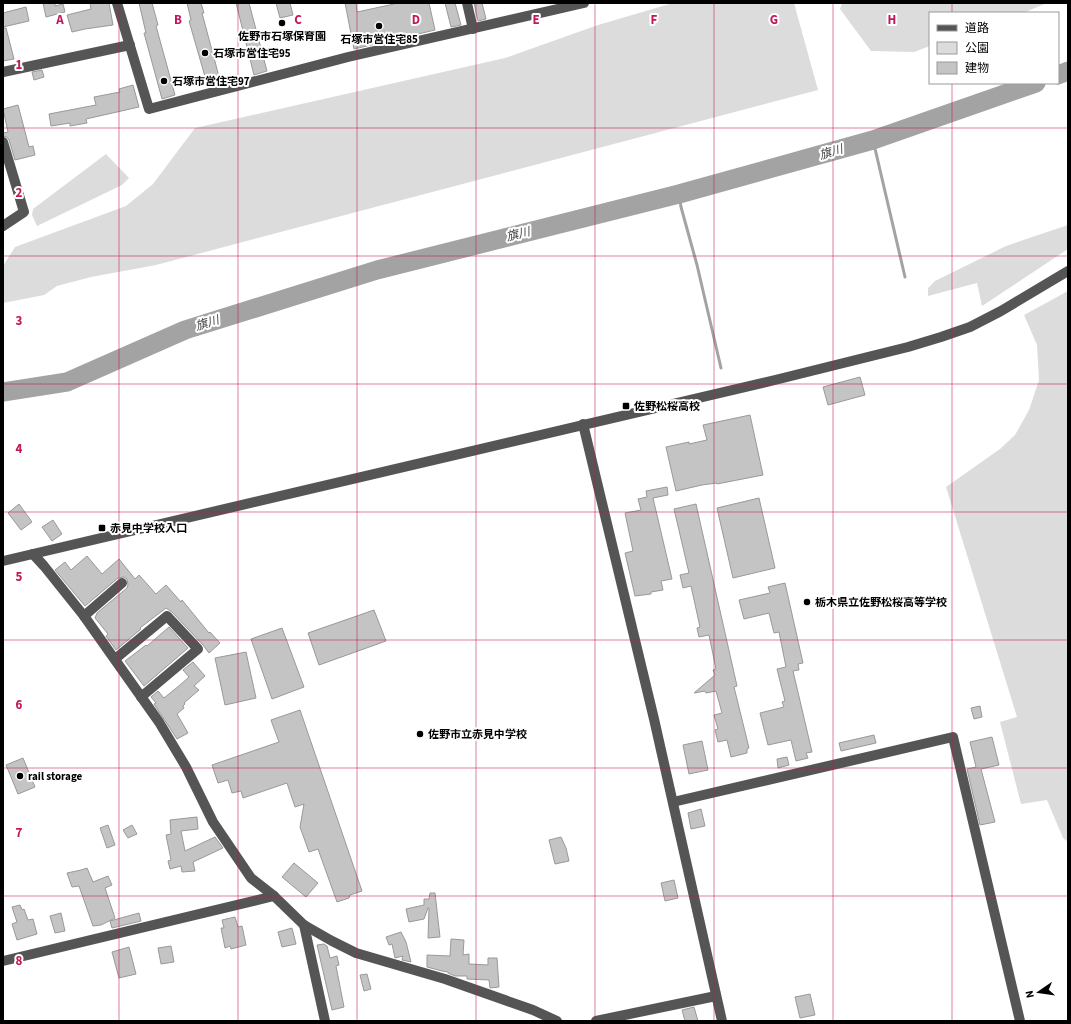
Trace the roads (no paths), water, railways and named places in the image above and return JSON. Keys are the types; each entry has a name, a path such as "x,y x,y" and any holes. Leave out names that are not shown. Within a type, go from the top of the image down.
{"street":[{"path":"117,3 149,109 348,57 584,3"},
{"path":"467,3 473,29"},
{"path":"3,72 130,45"},
{"path":"3,142 24,212 3,226"},
{"path":"3,561 775,380 908,347 970,326 1001,311 1068,271"},
{"path":"583,424 673,802 722,1021"},
{"path":"33,554 84,616 159,722 186,767 213,822 251,878 274,896 304,925 356,953 445,979 533,1010 557,1021"},
{"path":"84,616 122,583"},
{"path":"115,659 167,616 198,649 141,697"},
{"path":"673,802 952,738 1020,1021"},
{"path":"3,961 274,896"},
{"path":"304,925 326,1021"},
{"path":"596,1021 716,996"}],"waterway":[{"name":"旗川","path":"1059,75 1068,71"},
{"name":"旗川","path":"3,392 67,382 185,330 377,270 679,194 873,140 1033,84"},
{"path":"873,140 905,277"},
{"path":"679,194 721,368"}],"place":[{"name":"佐野市石塚保育園","path":"282,23"},
{"name":"石塚市営住宅85","path":"379,26"},
{"name":"石塚市営住宅95","path":"205,53"},
{"name":"石塚市営住宅97","path":"164,81"},
{"name":"佐野松桜高校","path":"626,406"},
{"name":"赤見中学校入口","path":"102,528"},
{"name":"栃木県立佐野松桜高等学校","path":"807,602"},
{"name":"佐野市立赤見中学校","path":"420,734"},
{"name":"rail storage","path":"20,776"}]}
